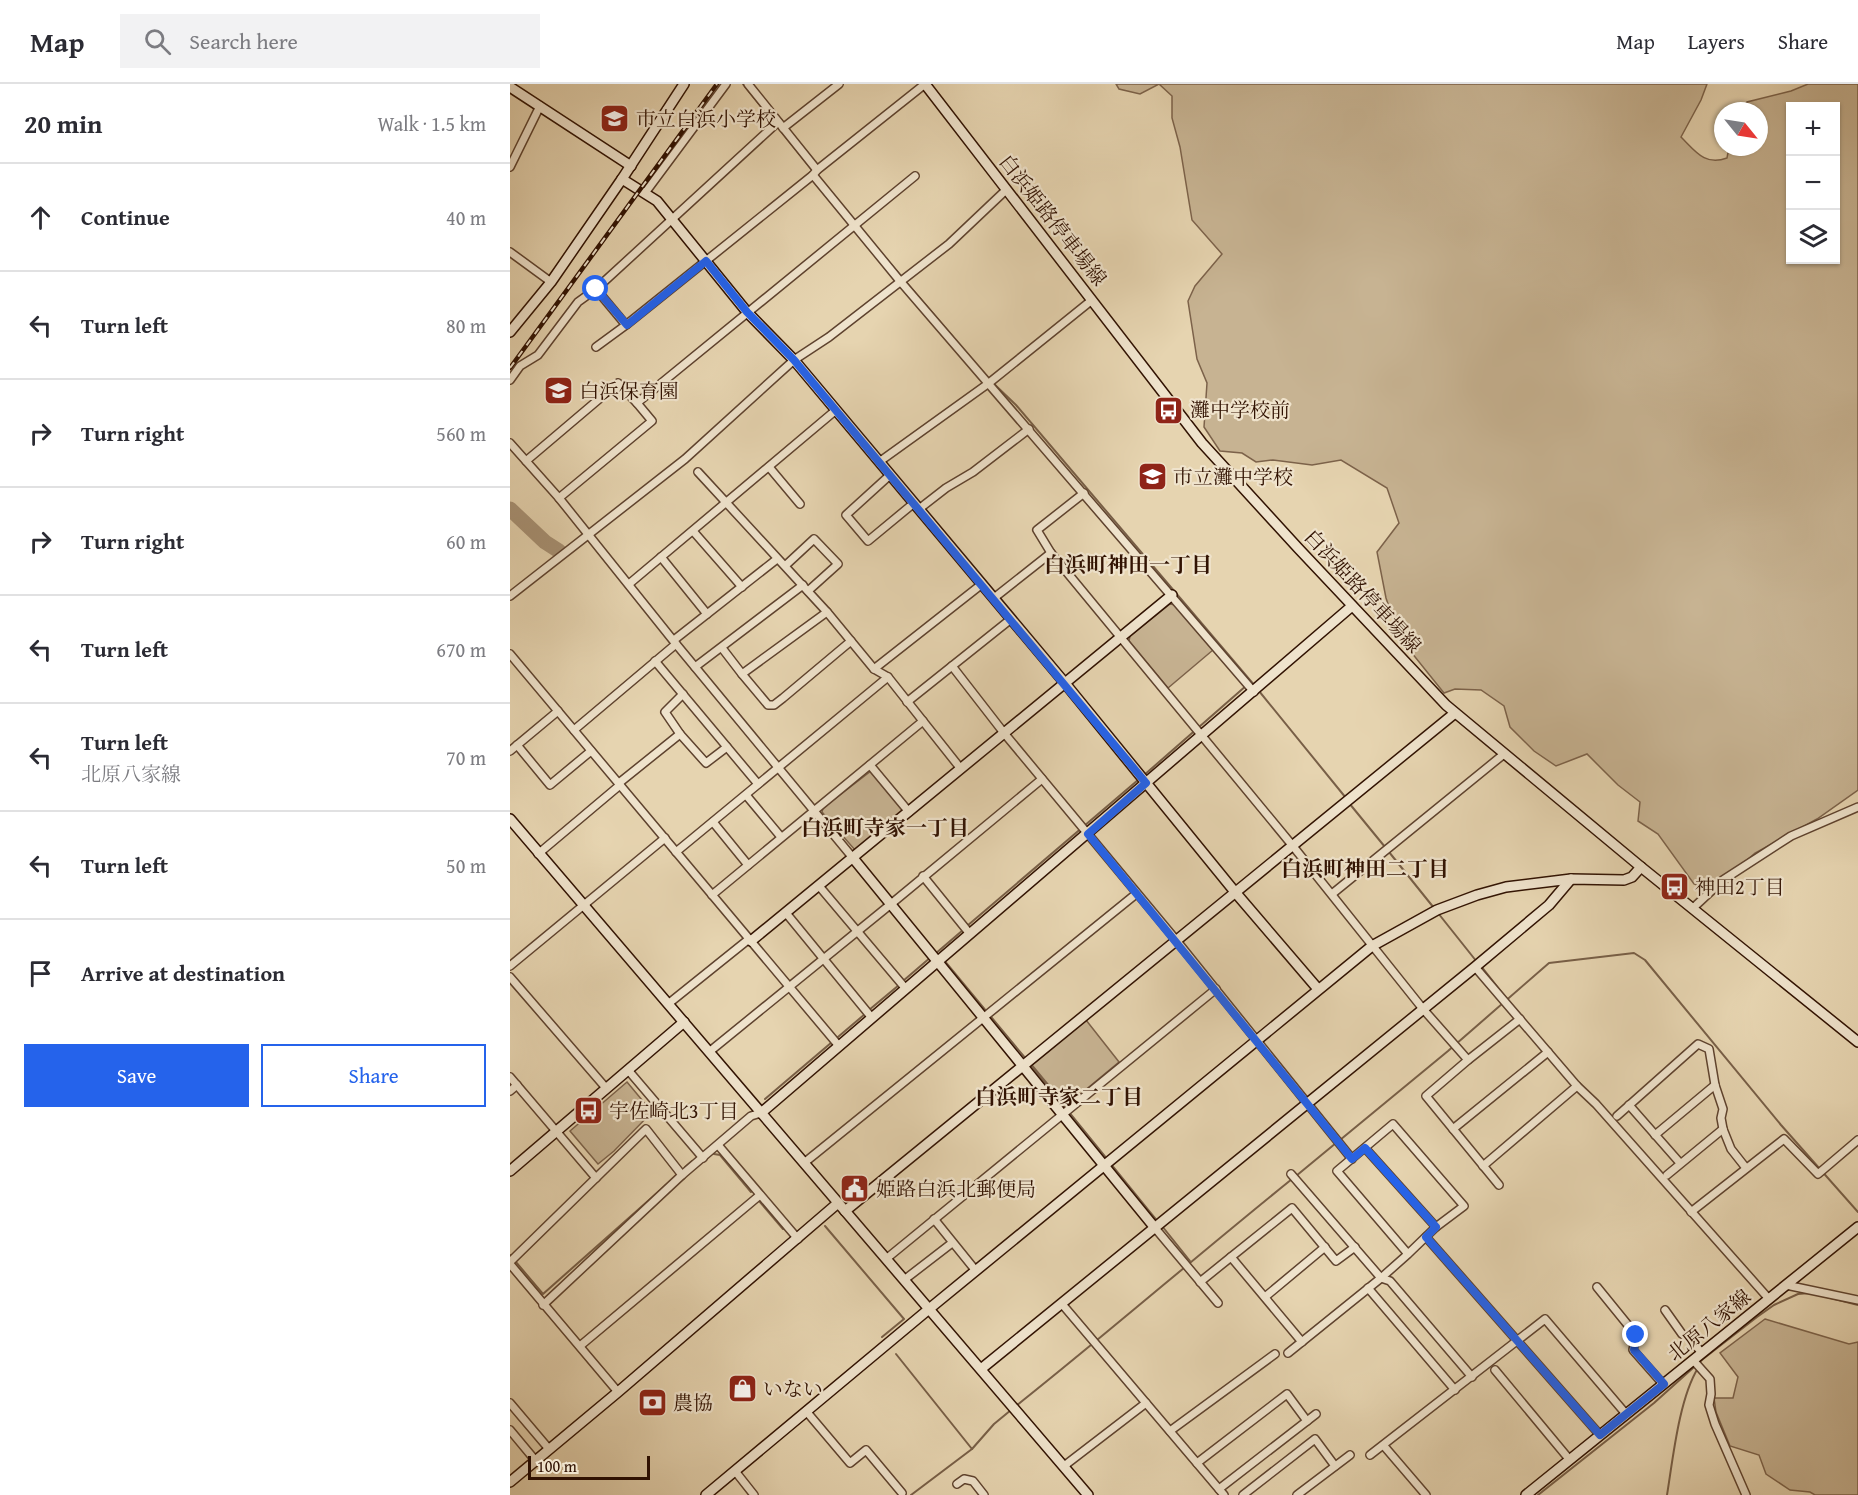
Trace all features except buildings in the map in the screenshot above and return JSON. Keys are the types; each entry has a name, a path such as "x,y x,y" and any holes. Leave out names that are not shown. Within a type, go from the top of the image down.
{"street":[{"path":"510,332 551,282 684,84"},
{"path":"645,193 726,84"},
{"path":"748,84 855,226 900,280 991,381 1029,429 1246,683 1256,689"},
{"path":"510,380 520,366 538,355 578,302 596,289 780,125 839,84"},
{"path":"596,348 925,84"},
{"name":"白浜姫路停車場線","path":"925,84 1202,443 1352,606 1455,713 1858,1042"},
{"path":"510,87 631,166"},
{"path":"510,167 540,106"},
{"path":"637,403 915,176"},
{"path":"622,179 657,201 747,312 794,360 1318,989"},
{"path":"510,596 685,459 794,360 829,337 949,244 1006,190"},
{"path":"510,252 551,282"},
{"path":"596,289 627,325"},
{"path":"879,462 991,381 1092,300"},
{"path":"526,461 618,383 637,403 652,421 559,498"},
{"path":"629,584 836,410"},
{"path":"890,475 846,515 868,541 916,506 974,472 1029,429"},
{"path":"510,443 589,534 675,642 1218,1303"},
{"path":"769,467 800,504"},
{"path":"698,472 803,585 874,669 888,677 961,768"},
{"path":"1084,493 1036,530 1052,553 1332,894 1423,1009 1468,1060"},
{"path":"693,531 742,587"},
{"path":"786,566 814,539 838,564 808,591"},
{"path":"994,598 1052,553"},
{"path":"662,557 707,614"},
{"path":"574,730 707,614 777,559"},
{"path":"874,669 982,584"},
{"path":"696,667 803,585"},
{"path":"668,1004 786,913 1172,595"},
{"path":"543,1305 682,1175 752,1116 761,1113 1352,606"},
{"path":"741,674 827,612"},
{"path":"907,702 1011,619"},
{"path":"722,648 768,705 774,705 851,641"},
{"path":"510,654 839,1046"},
{"path":"655,661 758,784"},
{"path":"952,666 1004,733 1176,940 1352,1159"},
{"path":"676,852 888,677"},
{"path":"682,694 665,712 680,734 706,763 727,747"},
{"path":"510,751 558,711"},
{"path":"845,1211 1455,713"},
{"path":"712,895 923,721"},
{"path":"538,854 680,734"},
{"path":"517,745 550,785 591,751"},
{"path":"1332,894 1504,754"},
{"path":"870,765 909,812"},
{"path":"709,1052 1042,779"},
{"path":"746,795 781,837"},
{"path":"1693,909 1723,880 1791,836 1858,807"},
{"path":"510,819 1088,1495"},
{"path":"713,822 748,865"},
{"path":"510,966 664,838"},
{"path":"706,1495 1372,945 1437,910 1478,895 1506,887 1571,879 1624,880 1632,877 1641,867"},
{"path":"923,876 970,934"},
{"path":"981,1369 1475,967 1549,905 1571,879"},
{"path":"819,886 906,989"},
{"path":"804,1163 1136,894"},
{"path":"786,913 872,1018"},
{"path":"1475,967 1577,1086 1596,1104 1768,1299"},
{"path":"510,977 606,1088"},
{"path":"886,1259 1216,989"},
{"path":"1499,1185 1426,1096 1520,1019"},
{"path":"510,1171 684,1022"},
{"path":"1617,1116 1698,1044 1708,1049 1723,1109 1720,1119 1723,1129 1731,1149 1746,1168"},
{"path":"1453,1129 1548,1052"},
{"path":"628,1070 703,1158"},
{"path":"510,1077 596,1178"},
{"path":"1655,1135 1715,1084"},
{"path":"510,1091 517,1085"},
{"path":"1483,1166 1577,1086"},
{"path":"1629,1105 1680,1163"},
{"path":"1288,1353 1381,1278 1408,1254 1436,1227 1464,1206 1394,1124 1337,1171 1408,1254"},
{"path":"618,1392 510,1263 646,1129 682,1175"},
{"path":"1667,1176 1723,1129"},
{"path":"1691,1212 1784,1138 1818,1174 1858,1140"},
{"path":"718,1145 798,1239"},
{"path":"1365,1148 1436,1227"},
{"path":"1291,1174 1381,1278 1390,1281 1472,1377"},
{"path":"579,1346 760,1195"},
{"path":"510,1482 838,1203"},
{"path":"1200,1282 1292,1208 1336,1261 1355,1247"},
{"path":"934,1220 976,1271"},
{"name":"北原八家線","path":"1526,1495 1858,1227"},
{"path":"1426,1237 1600,1435"},
{"path":"904,1280 952,1242"},
{"path":"1265,1297 1325,1247"},
{"path":"1231,1257 1302,1342"},
{"path":"1786,1285 1858,1300"},
{"path":"1597,1287 1636,1335 1634,1350 1664,1384"},
{"path":"1368,1288 1455,1390"},
{"path":"1062,1304 1221,1492 1316,1414"},
{"path":"1665,1310 1682,1334 1689,1338 1702,1353"},
{"path":"1370,1455 1545,1318 1626,1414"},
{"path":"1170,1431 1275,1354"},
{"path":"1694,1360 1710,1379 1709,1405 1714,1424 1746,1495"},
{"path":"1495,1370 1569,1459"},
{"path":"1197,1463 1287,1394 1307,1421"},
{"path":"1064,1466 1146,1402"},
{"path":"510,1403 549,1449"},
{"path":"806,1411 850,1463 866,1450 902,1493"},
{"path":"510,1430 535,1460"},
{"path":"1244,1495 1314,1439 1335,1466"},
{"path":"1384,1446 1426,1495"},
{"path":"1298,1495 1350,1455"},
{"path":"735,1471 754,1495"},
{"path":"957,1484 964,1479 973,1481 984,1495"}],"shaded area":[{"path":"1116,84 1159,84 1140,94 1119,89"},
{"path":"1159,84 1707,84 1681,137 1701,156 1719,160 1727,156 1768,156 1768,102 1747,102 1791,91 1808,84 1858,84 1858,790 1817,819 1755,853 1723,881 1707,889 1694,884 1658,834 1638,821 1640,802 1618,785 1587,754 1556,766 1534,751 1510,727 1504,706 1481,690 1455,689 1444,693 1399,637 1386,598 1377,552 1399,523 1387,488 1341,460 1312,465 1273,460 1256,462 1242,453 1220,451 1204,427 1207,383 1197,359 1188,301 1195,286 1222,254 1192,220 1180,147 1172,118 1172,96"},
{"path":"1170,604 1176,605 1213,650 1168,688 1129,641 1130,636"},
{"path":"871,771 904,810 855,850 822,812 823,808"},
{"path":"1086,1020 1119,1062 1066,1106 1032,1065"},
{"path":"627,1082 652,1112 598,1164 570,1131"},
{"path":"1765,1319 1849,1344 1858,1342 1858,1495 1815,1495 1810,1492 1790,1490 1766,1474 1759,1455 1730,1446 1716,1412 1714,1398 1733,1398 1738,1377 1720,1353"}],"waterway":[{"path":"743,84 814,172"},
{"path":"871,241 953,337"},
{"path":"992,382 1016,405 1255,686"},
{"path":"510,509 545,542 559,551"},
{"path":"1143,776 1247,685"},
{"path":"1259,691 1346,798"},
{"path":"967,926 1138,780"},
{"path":"1349,803 1385,847"},
{"path":"1389,852 1434,908"},
{"path":"1438,913 1477,962"},
{"path":"935,954 963,930"},
{"path":"1340,1140 1448,1051 1549,963 1634,953 1645,960 1781,1125 1858,1212"},
{"path":"903,981 931,957"},
{"path":"943,959 1026,1059"},
{"path":"1481,966 1507,999"},
{"path":"869,1010 899,985"},
{"path":"765,1099 865,1014"},
{"path":"1029,1063 1107,1159"},
{"path":"1296,1176 1336,1143"},
{"path":"714,1154 720,1155 751,1192"},
{"path":"685,1167 692,1161"},
{"path":"1110,1163 1158,1222"},
{"path":"510,1255 543,1294 675,1177"},
{"path":"1016,1406 1292,1179"},
{"path":"760,1202 783,1229"},
{"path":"825,1226 904,1319 882,1337"},
{"path":"1162,1226 1190,1261"},
{"path":"1538,1495 1757,1317 1774,1305 1798,1294 1810,1293"},
{"path":"1819,1295 1858,1305"},
{"path":"896,1354 972,1449"},
{"path":"1667,1495 1681,1412 1691,1381 1698,1368"},
{"path":"911,1495 972,1449 994,1424 1011,1410"}],"railway":[{"path":"510,368 717,84"}],"place":[{"name":"市立白浜小学校","path":"615,119"},
{"name":"白浜保育園","path":"558,391"},
{"name":"灘中学校前","path":"1169,410"},
{"name":"市立灘中学校","path":"1152,477"},
{"name":"神田2丁目","path":"1674,887"},
{"name":"宇佐崎北3丁目","path":"588,1111"},
{"name":"姫路白浜北郵便局","path":"855,1189"},
{"name":"いない","path":"742,1389"},
{"name":"農協","path":"652,1403"}],"district":[{"name":"白浜町神田一丁目","path":"1128,565"},
{"name":"白浜町寺家一丁目","path":"885,828"},
{"name":"白浜町神田二丁目","path":"1365,869"},
{"name":"白浜町寺家二丁目","path":"1059,1097"}],"route":[{"path":"596,289 627,325 706,261 747,312 794,360 1146,783 1088,834 1352,1159 1365,1148 1436,1227 1426,1237 1600,1435 1664,1384 1634,1350 1636,1335"}]}
